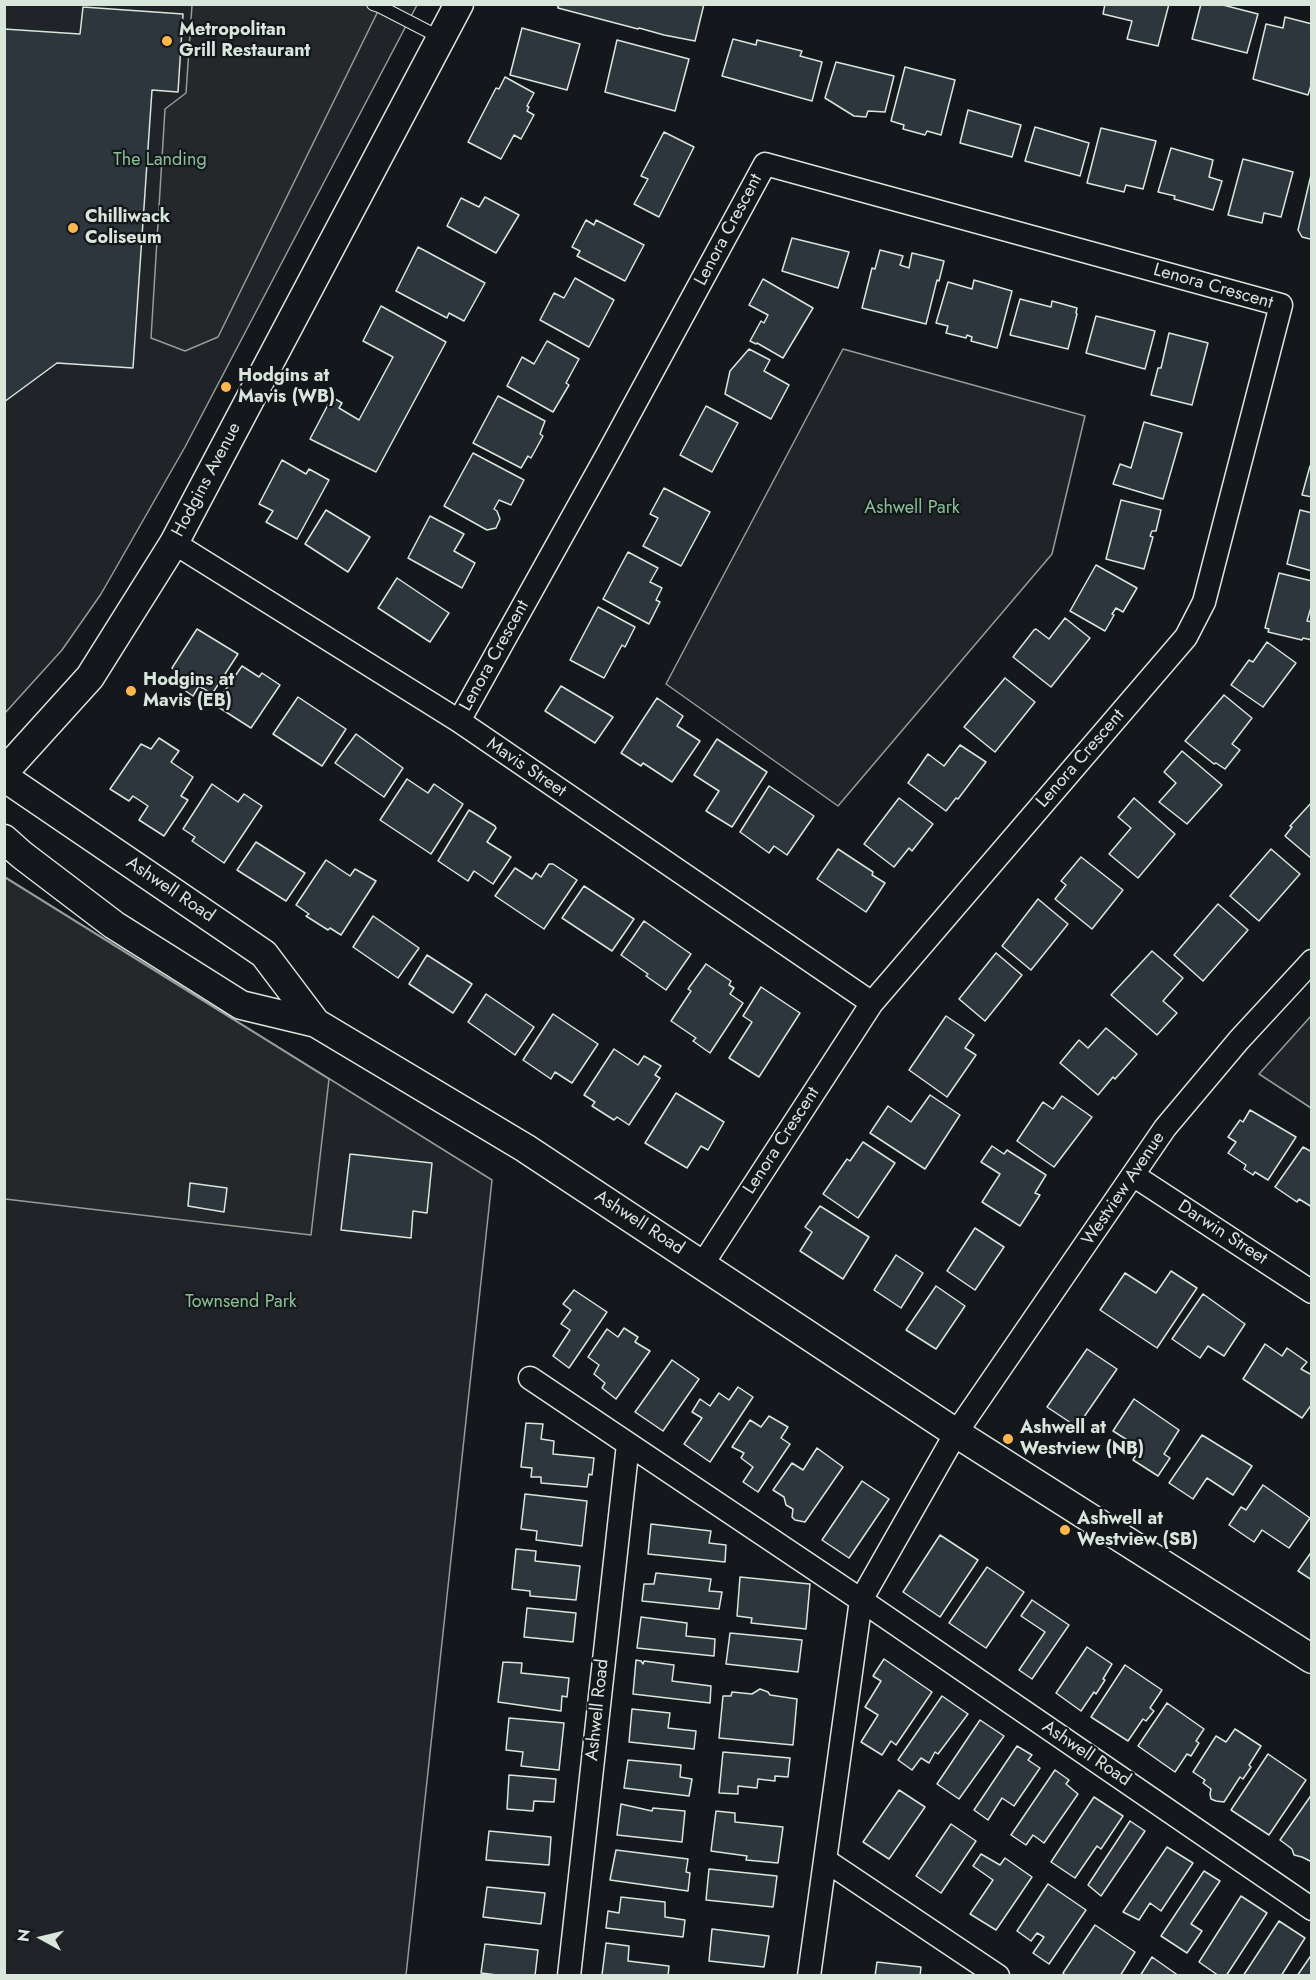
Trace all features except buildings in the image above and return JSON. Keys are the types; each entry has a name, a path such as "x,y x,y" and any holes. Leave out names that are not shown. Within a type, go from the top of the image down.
{"street":[{"name":"Hodgins Avenue","path":"4,772 90,676 174,543 459,4"},
{"name":"Lenora Crescent","path":"459,722 765,164 1281,305 1204,602 1186,637 872,1003 702,1265"},
{"name":"Mavis Street","path":"174,543 459,722 872,1003"},
{"name":"Ashwell Road","path":"4,777 264,954 316,1023"},
{"name":"Ashwell Road","path":"4,839 114,925 241,1005 316,1023 525,1148 956,1433 1311,1659"},
{"name":"Westview Avenue","path":"956,1433 1172,1119 1239,1040 1311,961"},
{"name":"Darwin Street","path":"1133,1175 1311,1292"},
{"name":"Ashwell Road","path":"530,1378 861,1600 1311,1909"},
{"path":"809,1976 861,1600 956,1433"},
{"name":"Ashwell Road","path":"569,1976 628,1443"},
{"path":"825,1860 998,1976"}],"lane":[{"path":"373,4 441,38"}],"green space":[{"name":"The Landing","path":"5,5 417,5 185,447 101,594 62,650 5,713"},
{"name":"Ashwell Park","path":"843,349 1085,416 1052,554 838,806 666,684"},
{"name":"Townsend Park","path":"5,877 492,1180 406,1975 5,1975"},
{"path":"1311,1016 1311,1108 1259,1074"}],"shaded area":[{"path":"192,5 381,5 218,337 185,351 151,338 165,109 186,93"},
{"path":"4,877 329,1079 311,1235 5,1199"}],"place":[{"name":"Metropolitan Grill Restaurant","path":"167,41"},
{"name":"Chilliwack Coliseum","path":"73,228"},
{"name":"Hodgins at Mavis (WB)","path":"226,387"},
{"name":"Hodgins at Mavis (EB)","path":"131,691"},
{"name":"Ashwell at Westview (NB)","path":"1008,1439"},
{"name":"Ashwell at Westview (SB)","path":"1065,1530"}]}
